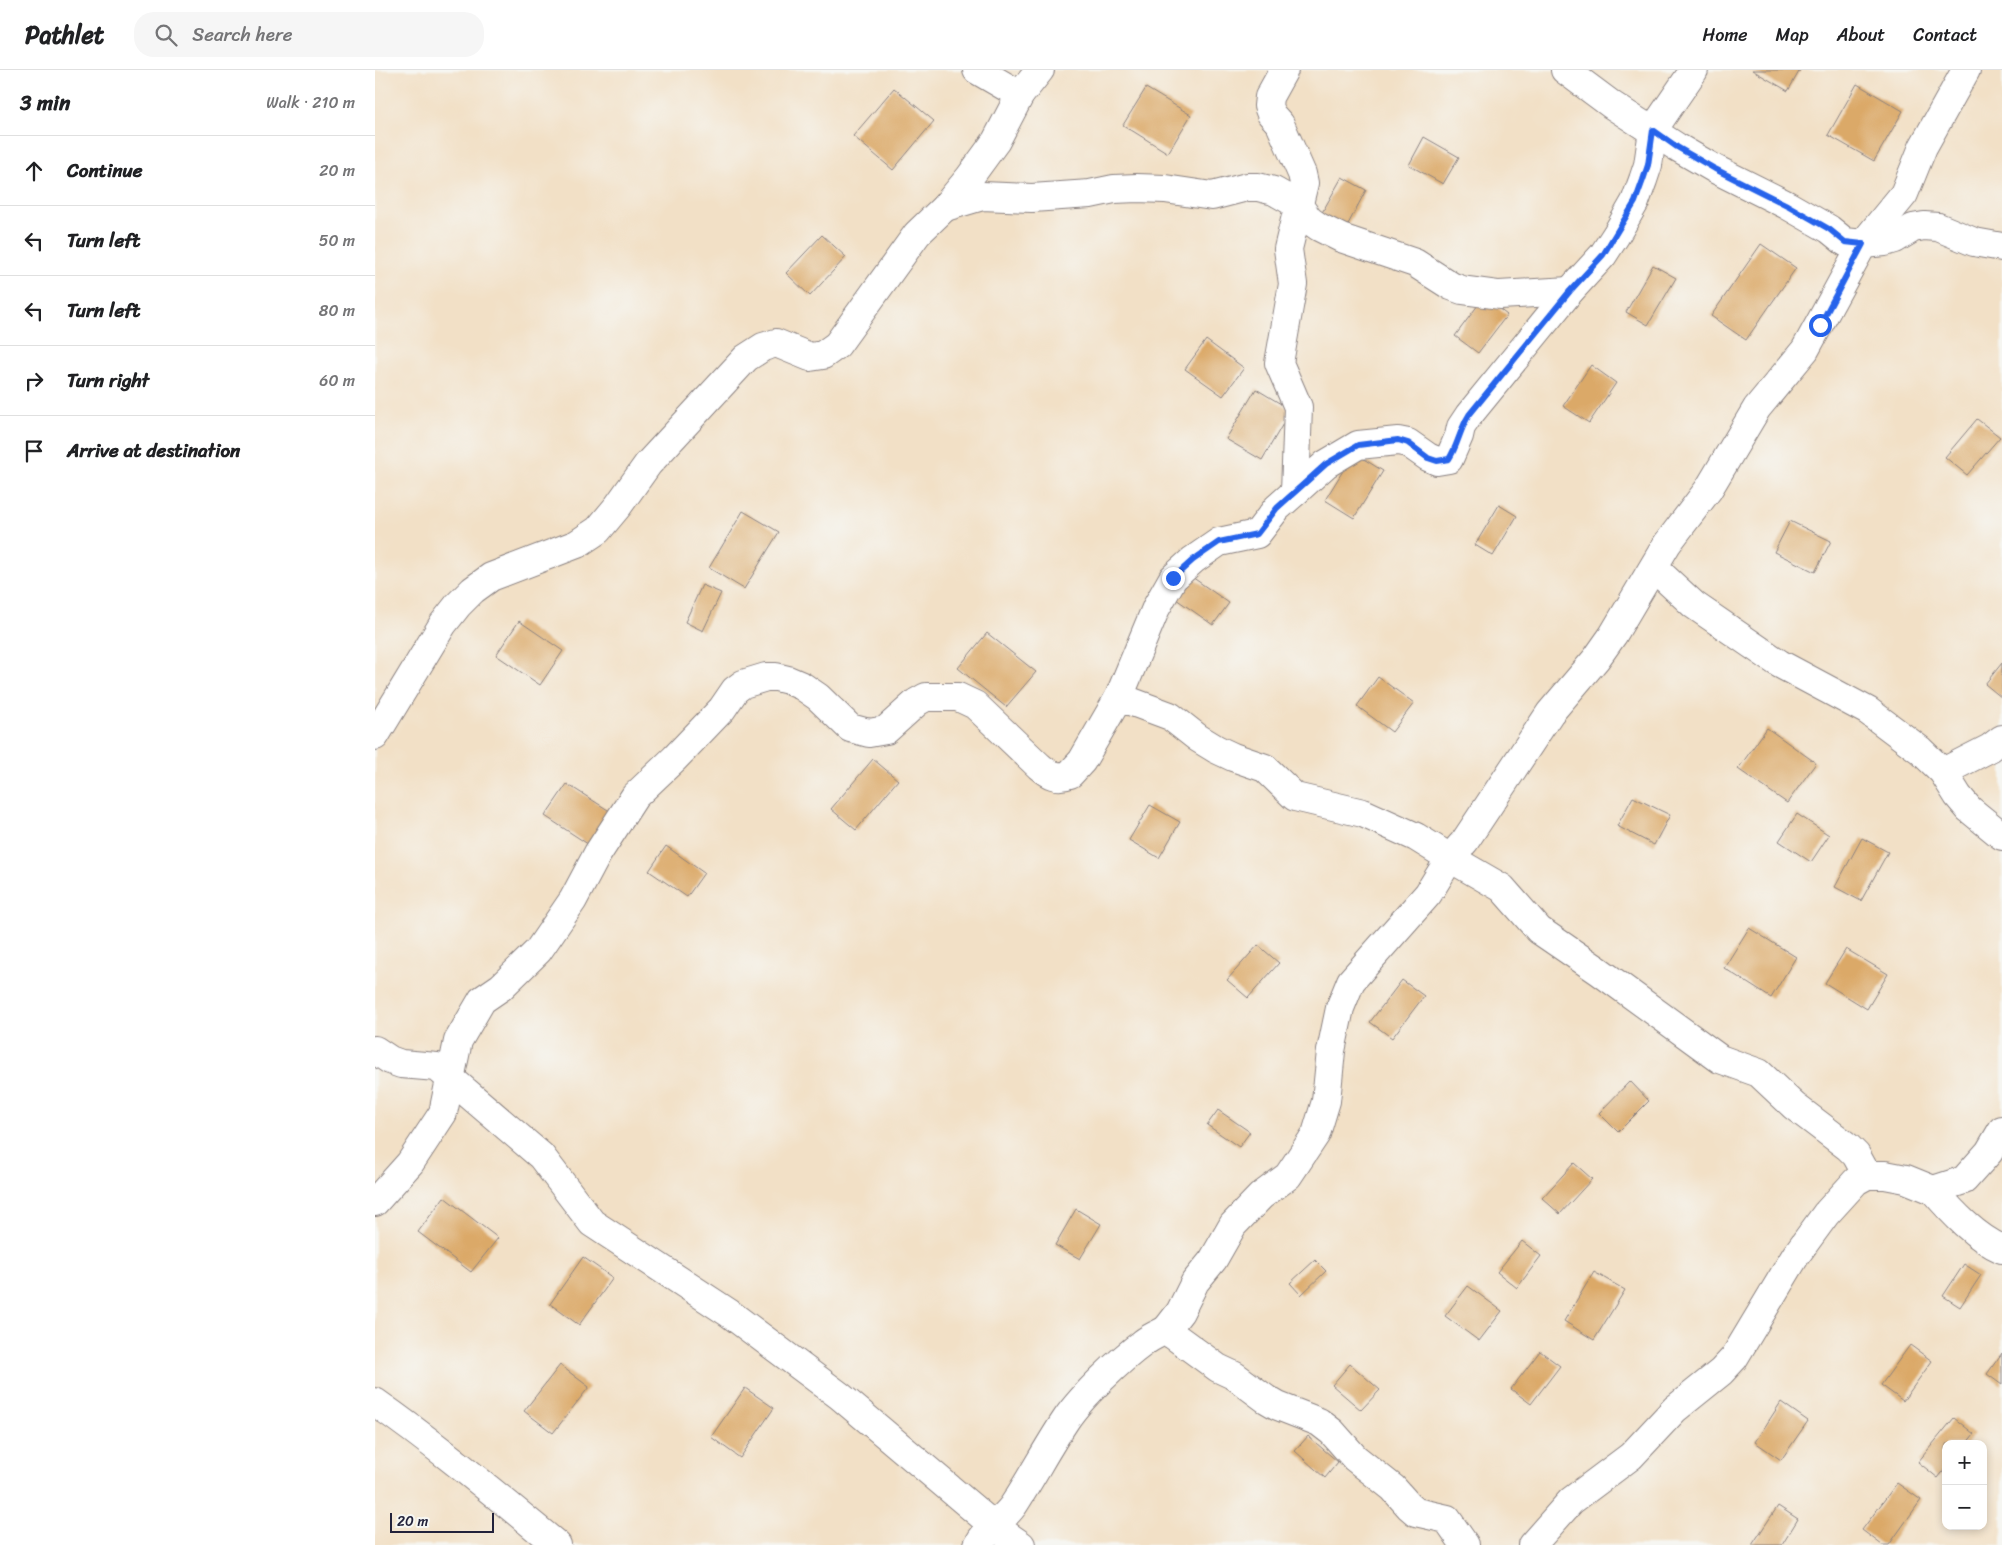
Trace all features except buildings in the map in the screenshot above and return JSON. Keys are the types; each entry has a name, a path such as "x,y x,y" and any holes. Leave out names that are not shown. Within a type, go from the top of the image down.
{"street":[{"path":"977,70 1020,96"},
{"path":"375,736 443,624 457,605 491,577 577,544 597,530 618,506 649,464 746,358 763,347 776,343 810,357 823,355 837,345 917,234 945,207 969,178 995,141 1020,96 1040,70"},
{"path":"1284,70 1269,97 1268,106 1271,114 1280,124 1302,174 1303,183 1288,249 1293,284 1279,363 1298,407 1295,492"},
{"path":"1565,70 1612,105 1677,147 1715,169 1787,205 1829,229 1845,242 1863,244 1885,242 1895,239 1913,228 1924,226 1938,227 1974,242 2002,247"},
{"path":"375,1202 410,1163 443,1113 458,1041 482,1000 501,986 538,951 573,900 598,853 635,796 722,709 735,690 743,684 766,677 788,680 813,694 850,728 869,733 886,730 917,702 926,697 946,696 967,700 983,712 1048,774 1055,776 1070,774 1082,760 1119,697 1156,608 1173,578 1193,560 1219,542 1257,534 1277,508 1326,464 1358,445 1398,440 1408,443 1428,458 1437,461 1449,459 1461,427 1469,415 1570,291 1603,255 1632,208 1648,165 1653,130 1694,70"},
{"path":"986,1535 1011,1508 1069,1416 1130,1354 1144,1342 1166,1330 1180,1312 1195,1282 1213,1260 1233,1225 1261,1196 1288,1176 1317,1134 1326,1100 1331,1051 1340,1008 1351,980 1428,894 1450,858 1465,841 1550,713 1596,659 1613,635 1667,544 1708,490 1757,408 1805,350 1863,244 1904,194 1923,147 1967,70"},
{"path":"945,207 982,196 1032,198 1090,194 1114,189 1137,188 1165,189 1212,196 1247,187 1258,187 1274,191 1299,206 1309,220 1319,227 1341,238 1415,263 1438,279 1462,290 1499,294 1570,291"},
{"path":"1654,568 1694,605 1779,664 1869,711 1920,750 1943,772 1958,796 1969,809 2002,836"},
{"path":"1119,697 1170,716 1198,738 1216,749 1265,768 1295,797 1363,814 1416,837 1502,888 1539,930 1720,1059 1759,1074 1794,1106 1848,1147 1856,1155 1867,1175"},
{"path":"1943,772 1990,748 2002,739"},
{"path":"375,1050 390,1060 401,1064 437,1066 541,1156 592,1223 729,1313 816,1378 928,1468 986,1535 1021,1545"},
{"path":"1955,1216 1964,1180 1989,1152 2002,1130"},
{"path":"1532,1545 1571,1501 1631,1456 1675,1409 1721,1372 1734,1358 1796,1256 1821,1221 1845,1191 1856,1181 1867,1175 1885,1175 1906,1179 1933,1190 1955,1216 1985,1239 2002,1249"},
{"path":"1933,1190 1964,1180"},
{"path":"1166,1330 1218,1368 1235,1376 1266,1399 1325,1427 1355,1458 1393,1488 1409,1506 1417,1512 1447,1519 1465,1545"},
{"path":"375,1402 426,1438 455,1464 557,1545"}],"route":[{"path":"1173,578 1193,560 1219,542 1236,540 1257,534 1277,508 1326,464 1358,445 1398,440 1408,443 1428,458 1437,461 1449,459 1461,427 1469,415 1570,291 1603,255 1625,220 1635,202 1648,165 1653,130 1677,147 1715,169 1787,205 1829,229 1845,242 1863,244 1820,325"}]}
